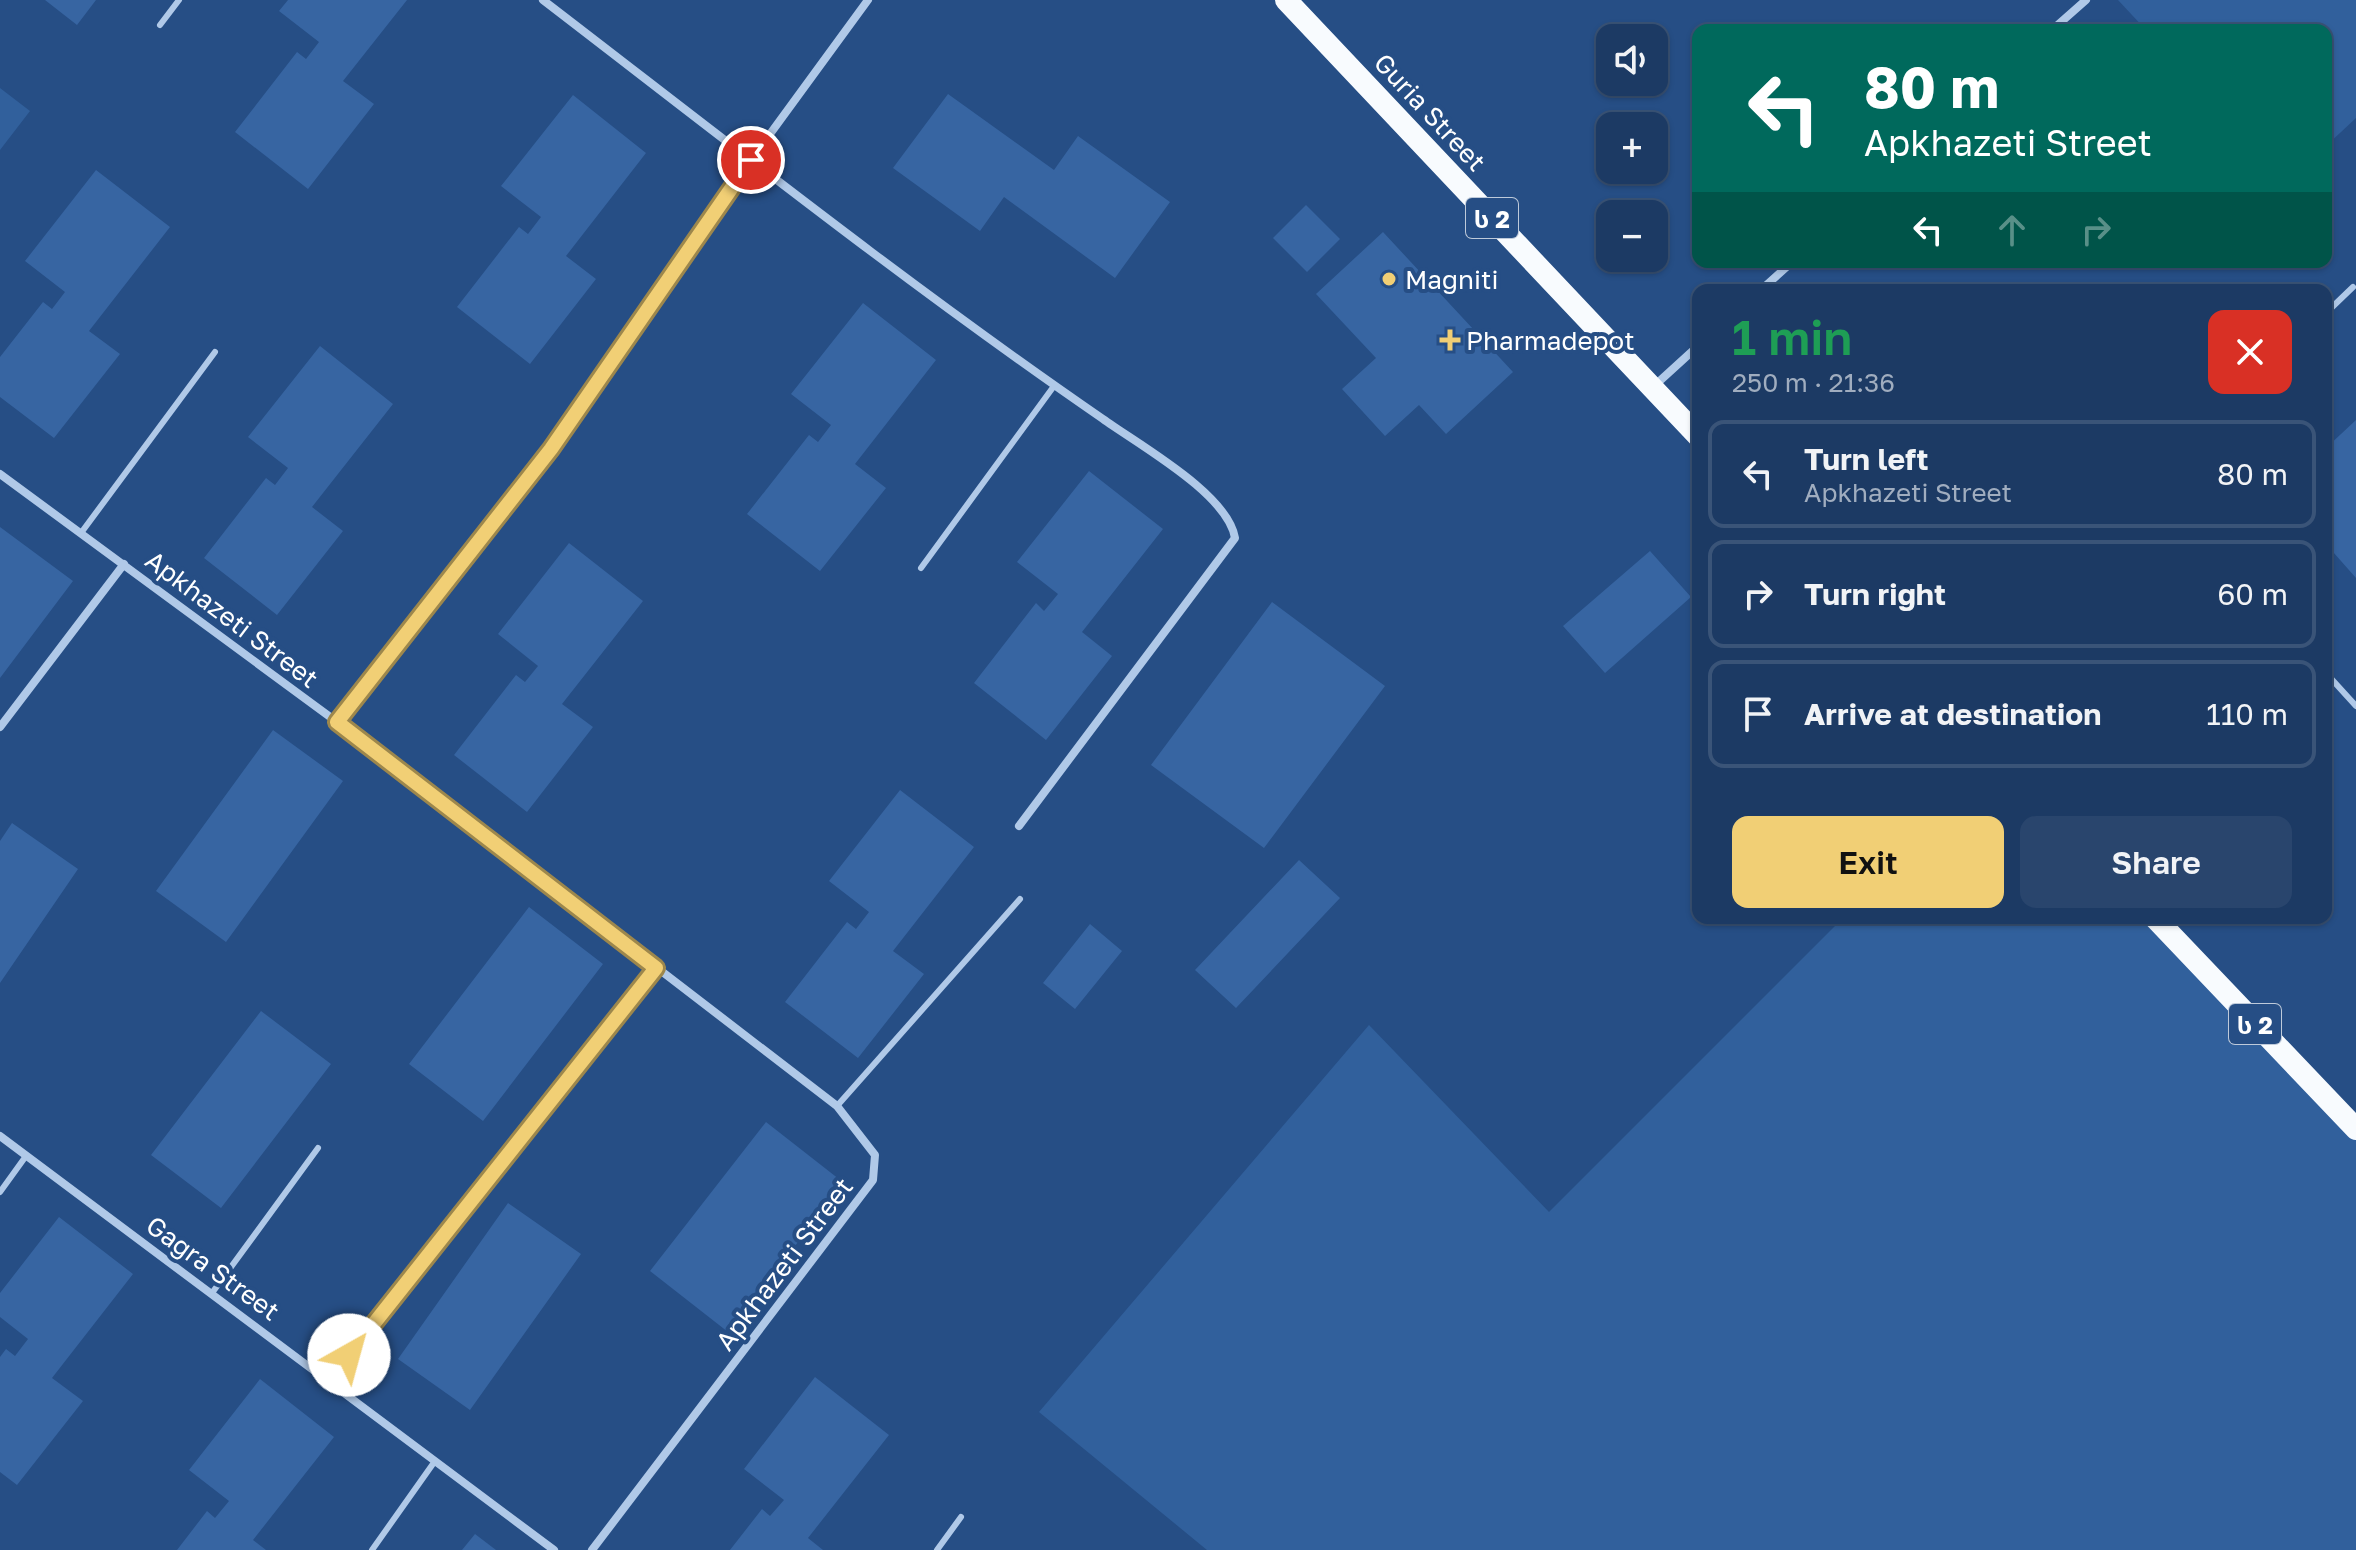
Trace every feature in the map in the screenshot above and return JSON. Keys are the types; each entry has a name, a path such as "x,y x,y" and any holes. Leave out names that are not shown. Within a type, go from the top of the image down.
{"highway":[{"name":"Guria Street","path":"1286,0 1692,430"},
{"name":"ს 2","path":"2161,924 2356,1129"}],"street":[{"path":"543,0 1054,386 1174,469 1220,507 1233,522 1235,538 1019,826"},
{"path":"337,722 551,449 751,160 868,0"},
{"path":"2059,24 2086,0"},
{"path":"1768,284 1785,268"},
{"path":"1652,387 1692,351"},
{"name":"Apkhazeti Street","path":"0,474 337,722 837,1106 875,1155 873,1180 592,1550"},
{"path":"0,727 124,564"},
{"path":"330,1380 656,968"},
{"name":"Gagra Street","path":"0,1136 554,1550"}],"lane":[{"path":"160,25 179,0"},
{"path":"2332,307 2353,287"},
{"path":"81,533 215,352"},
{"path":"921,568 1054,386"},
{"path":"2332,680 2356,706"},
{"path":"837,1106 1020,899"},
{"path":"212,1293 318,1148"},
{"path":"0,1192 26,1156"},
{"path":"372,1550 435,1461"},
{"path":"937,1550 961,1517"}],"shaded area":[{"path":"2118,0 2356,0 2356,118 2332,140 2332,24 2140,24"},
{"path":"0,88 30,111 0,150"},
{"path":"1837,924 2161,924 2356,1129 2356,1550 1207,1550 1039,1412 1369,1025 1549,1212"}],"building":[{"path":"45,0 96,0 77,25"},
{"path":"288,0 407,0 343,81 374,104 308,189 235,132 297,52 306,59 319,42 279,11"},
{"path":"948,94 1054,170 1078,136 1170,202 1115,278 1004,197 980,231 893,168"},
{"path":"573,95 646,153 566,256 596,279 530,364 457,307 519,227 528,234 541,217 501,186"},
{"path":"96,170 170,227 89,331 120,354 54,438 0,397 0,357 43,302 52,309 65,292 25,261"},
{"path":"1306,205 1340,239 1307,272 1273,238"},
{"path":"1383,232 1513,372 1446,434 1419,405 1385,436 1342,389 1376,358 1316,294"},
{"path":"863,303 936,360 855,464 886,488 820,571 747,514 809,435 818,442 831,425 791,394"},
{"path":"320,346 393,404 312,507 343,531 277,615 204,558 266,478 275,485 288,468 248,437"},
{"path":"2356,420 2356,578 2332,551 2332,442"},
{"path":"1089,471 1163,529 1082,632 1112,656 1046,740 974,683 1036,603 1044,611 1058,594 1017,562"},
{"path":"0,527 73,581 0,678"},
{"path":"569,543 643,601 562,704 593,727 527,812 454,755 516,675 525,682 538,666 498,634"},
{"path":"1650,551 1691,597 1605,673 1563,626"},
{"path":"1272,602 1385,686 1264,848 1151,765"},
{"path":"273,730 343,781 226,942 156,891"},
{"path":"900,790 974,847 893,951 924,974 858,1058 785,1002 847,922 856,929 869,912 829,881"},
{"path":"12,823 78,869 0,983 0,841"},
{"path":"1299,860 1340,898 1236,1008 1195,970"},
{"path":"529,907 603,964 483,1121 409,1064"},
{"path":"1090,924 1122,951 1075,1009 1043,983"},
{"path":"261,1011 331,1064 221,1208 151,1155"},
{"path":"766,1122 844,1183 728,1332 650,1271"},
{"path":"508,1203 581,1254 470,1410 398,1359"},
{"path":"59,1217 133,1274 52,1378 83,1401 17,1485 0,1472 0,1357 6,1349 15,1356 28,1339 0,1317 0,1293"},
{"path":"815,1377 889,1435 808,1538 823,1550 730,1550 762,1509 770,1516 784,1500 744,1469"},
{"path":"260,1379 334,1437 253,1540 266,1550 177,1550 207,1511 215,1518 229,1501 189,1470"},
{"path":"475,1534 496,1550 462,1550"}],"place":[{"name":"Magniti","path":"1389,279"},
{"name":"Pharmadepot","path":"1450,340"}],"route":[{"path":"349,1355 656,968 337,722 551,449 751,160"}]}
